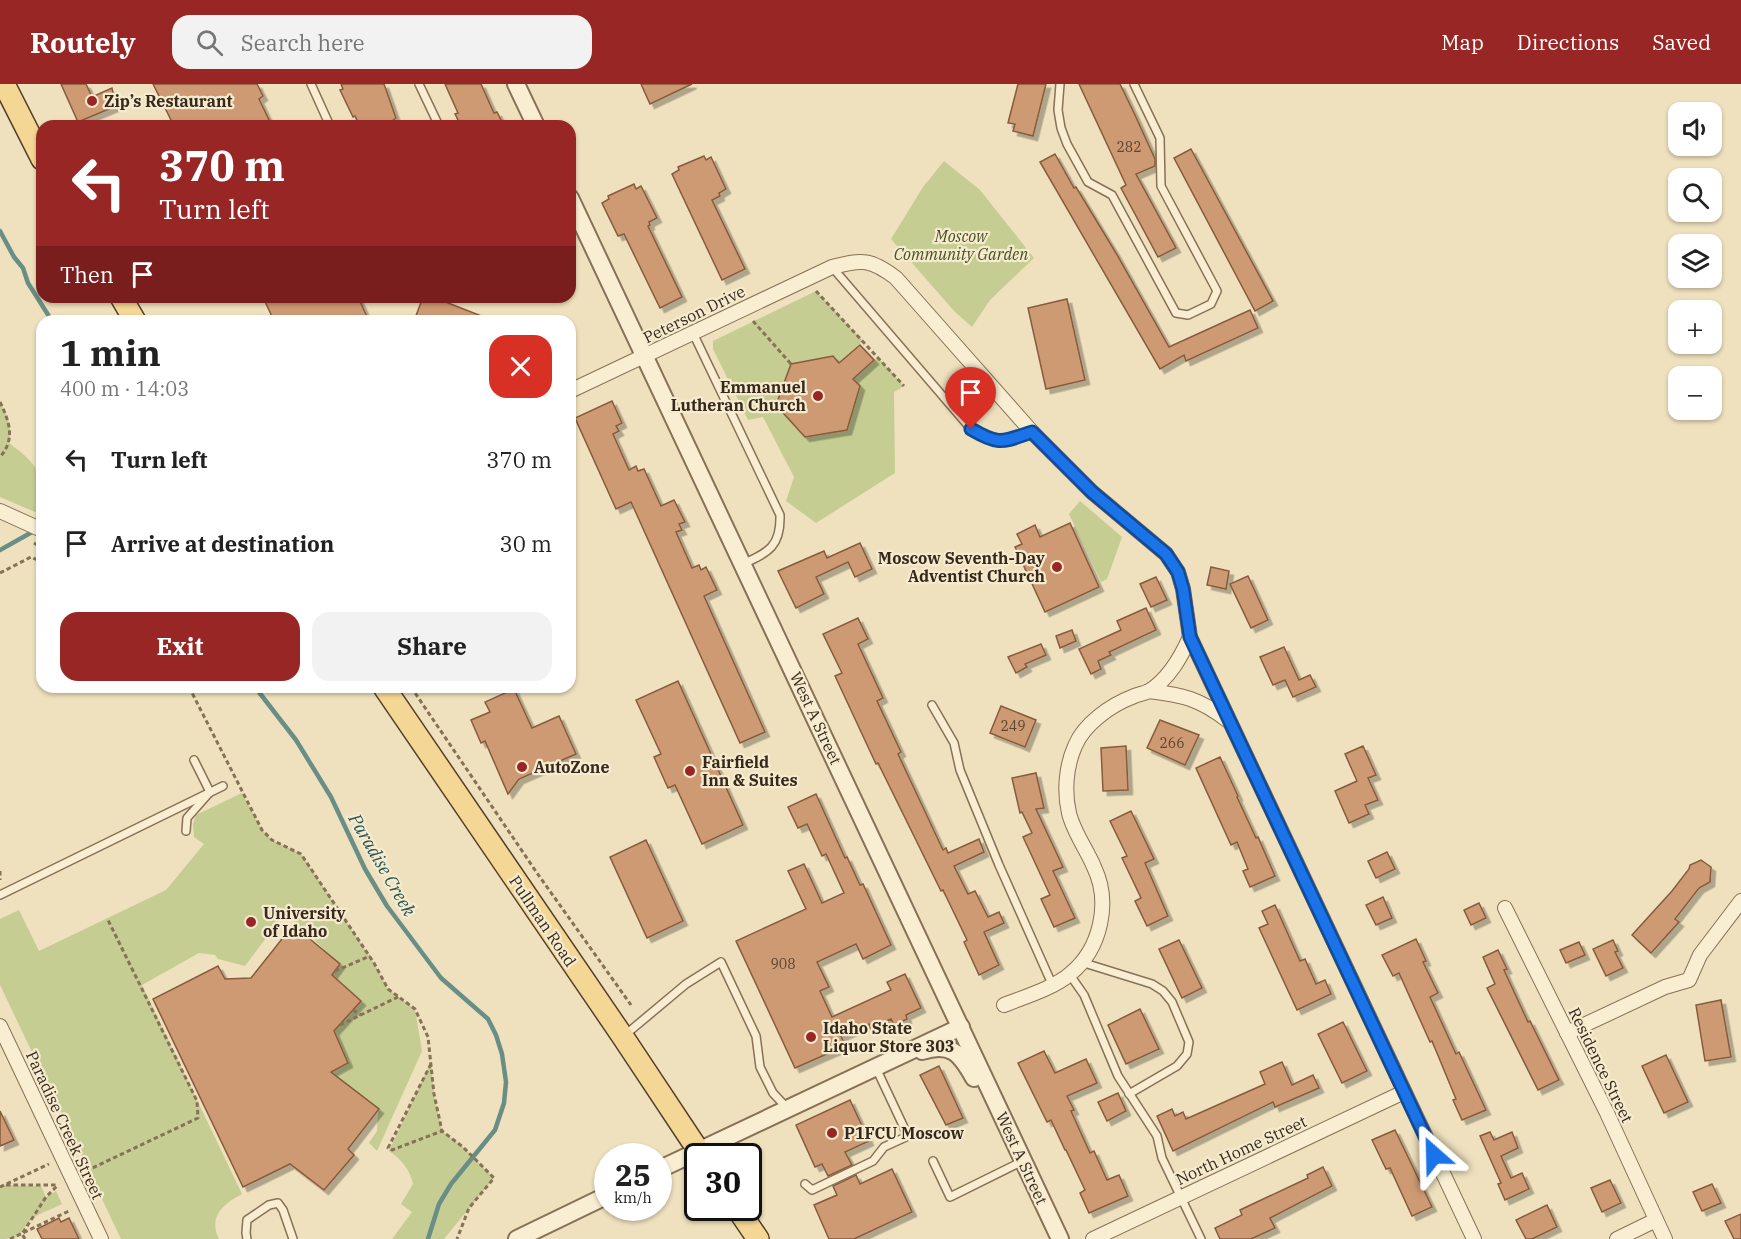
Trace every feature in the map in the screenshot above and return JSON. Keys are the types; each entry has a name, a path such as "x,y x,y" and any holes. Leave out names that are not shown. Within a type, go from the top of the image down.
{"main road":[{"path":"4,84 36,147"},
{"name":"Pullman Road","path":"388,693 693,1143"},
{"path":"746,1221 758,1239"}],"street":[{"path":"516,84 533,120"},
{"name":"West A Street","path":"576,211 1060,1239"},
{"name":"Peterson Drive","path":"576,388 832,267 851,262 867,262 881,266 896,278 1032,432 1092,492 1166,554 1178,572 1183,589 1190,637 1474,1239"},
{"path":"0,511 36,527"},
{"path":"1004,1005 1070,975 1095,942 1103,910 1103,896 1096,869 1069,815 1067,777 1075,745 1093,721 1115,705 1149,691 1166,677 1182,656 1190,637"},
{"path":"1149,691 1188,698 1208,705 1230,722"},
{"path":"1567,1033 1665,987 1689,980 1700,954 1741,901"},
{"name":"Residence Street","path":"1505,908 1607,1113 1665,1239"},
{"name":"Paradise Creek Street","path":"0,1026 101,1239"},
{"path":"721,1143 788,1108 962,1027"},
{"path":"881,1065 935,1047 953,1050 965,1061 1023,1161"},
{"name":"North Home Street","path":"1093,1239 1404,1092"},
{"path":"517,1239 594,1202"},
{"path":"1617,1239 1656,1220"}],"lane":[{"path":"311,84 327,120"},
{"path":"419,84 436,120"},
{"path":"1060,84 1058,110 1060,128 1088,182 1112,195 1176,313 1188,315 1211,304 1217,291 1161,186 1160,138 1134,84"},
{"path":"832,267 971,429 991,441 1004,441 1032,432"},
{"path":"693,333 780,515 780,528 770,550 743,564"},
{"path":"932,705 954,743 960,770 1052,984"},
{"path":"194,760 210,792"},
{"path":"0,895 223,786"},
{"path":"186,831 187,818 210,792"},
{"path":"623,1037 686,984 722,962 756,1036 760,1067 773,1093 788,1108"},
{"path":"1081,962 1152,984 1163,991 1172,1002 1189,1042 1187,1053 1177,1066 1129,1094"},
{"path":"1070,975 1084,995 1118,1076 1157,1136 1162,1158 1201,1239"},
{"path":"805,1184 812,1190 873,1161 884,1147 908,1136 881,1065"},
{"path":"933,1161 950,1197 1023,1161"},
{"path":"247,1239 248,1220 269,1205 278,1203 283,1210 293,1239"}],"path":[{"path":"816,291 904,386"},
{"path":"744,325 763,316"},
{"path":"753,321 790,364"},
{"path":"0,402 10,428 10,440 0,457"},
{"path":"0,573 31,557 36,559"},
{"path":"192,693 262,830 272,840 302,854 370,956 388,989 415,1009 428,1037 434,1094 442,1131 464,1147 494,1178 469,1209 457,1239"},
{"path":"415,693 537,873 631,1005"},
{"path":"0,872 0,880"},
{"path":"86,1171 198,1118 197,1101 107,918"},
{"path":"335,971 370,956"},
{"path":"340,1024 398,997"},
{"path":"353,1010 361,1015"},
{"path":"431,1062 388,1148 392,1150 442,1131"},
{"path":"2,1186 49,1164"},
{"path":"2,1186 58,1185 46,1197 22,1234"},
{"path":"10,1239 71,1210"},
{"path":"22,1234 25,1239"}],"green space":[{"name":"Moscow Community Garden","path":"944,161 980,190 1034,258 990,300 972,327 955,312 891,239 923,187"},
{"path":"816,291 863,341 839,363 833,356 791,364 777,405 806,437 847,430 860,386 853,379 878,357 904,386 894,392 895,473 816,523 786,501 794,477 763,417 748,420 713,349 713,341"},
{"path":"0,402 10,427 9,443 20,451 36,470 36,512 0,497"},
{"path":"1080,501 1122,537 1107,579 1101,582 1069,514"},
{"path":"242,793 262,830 272,840 301,854 374,963 388,989 415,1009 422,1051 377,1151 369,1143 377,1131 378,1109 331,1072 348,1062 334,1031 360,1001 332,975 340,964 285,913 245,966 218,959 215,955 199,953 142,985 242,1194 219,1212 215,1224 219,1239 121,1239 0,985 0,919 19,910 39,951 166,890 204,844 194,837 193,824 196,815"},
{"path":"431,1062 434,1094 442,1131 463,1147 494,1178 444,1239 392,1239 412,1212 401,1204 413,1184 404,1165 389,1151"},
{"path":"4,1185 41,1186 46,1197 56,1191 62,1204 34,1218 13,1238 0,1239 0,1187"}],"building":[{"name":"Zip’s Restaurant","path":"61,84 86,84 92,97 112,88 116,106 83,120 77,120"},
{"path":"153,84 257,84 263,96 259,99 269,120 171,120"},
{"path":"341,84 384,84 396,118 393,120 357,120 355,116 353,117 340,90 343,89"},
{"path":"445,84 481,84 494,113 497,112 501,120 458,120 455,114 458,113"},
{"path":"641,84 692,84 650,104"},
{"path":"1018,84 1046,84 1033,136 1013,131 1015,124 1008,123"},
{"path":"1079,84 1120,84 1155,159 1155,166 1136,174 1176,248 1158,257 1121,188 1126,185"},
{"path":"1191,149 1273,301 1255,311 1174,158"},
{"path":"1055,154 1116,253 1169,347 1250,310 1258,328 1186,361 1184,355 1160,369 1040,162"},
{"path":"704,156 706,160 711,157 726,189 712,200 745,269 722,280 672,174 679,170 678,167"},
{"path":"634,184 636,189 641,186 657,218 649,222 648,226 682,297 660,308 624,234 618,236 602,203 609,199 608,196"},
{"path":"1067,299 1085,380 1046,389 1028,308"},
{"path":"266,303 361,303 366,315 271,315"},
{"path":"421,303 448,303 479,315 416,315"},
{"name":"Emmanuel Lutheran Church","path":"860,345 874,360 853,379 860,386 847,430 805,437 776,405 791,364 833,356 839,363"},
{"path":"612,401 622,423 616,426 619,431 613,434 629,470 636,466 638,471 644,469 661,506 674,500 685,522 679,524 682,530 676,532 692,568 699,565 701,570 706,567 717,590 704,596 765,732 740,743 631,502 616,509 576,418"},
{"name":"Moscow Seventh-Day Adventist Church","path":"1070,523 1099,587 1045,612 1015,547 1022,544 1017,534 1035,525 1040,537"},
{"path":"860,543 872,569 855,577 848,562 816,577 824,594 796,608 778,571 824,551 827,558"},
{"path":"1211,567 1229,571 1226,589 1207,585"},
{"path":"1248,576 1268,620 1251,628 1230,584"},
{"path":"1156,577 1167,600 1151,607 1140,584"},
{"path":"1146,608 1156,630 1109,652 1111,655 1098,661 1101,669 1091,674 1079,649 1121,630 1117,621"},
{"path":"858,618 868,639 858,644 883,698 877,701 901,752 898,754 943,850 946,848 948,853 979,839 984,852 954,866 968,894 975,891 988,917 999,912 1004,923 984,932 999,965 979,975 964,942 967,940 943,890 941,891 878,763 876,764 835,676 842,673 823,634"},
{"path":"1072,630 1076,641 1060,648 1056,636"},
{"path":"1041,644 1046,655 1025,664 1027,667 1016,673 1008,657"},
{"path":"1284,647 1299,680 1310,675 1316,687 1293,697 1285,680 1273,685 1260,657"},
{"name":"Fairfield Inn & Suites","path":"678,681 743,825 702,844 675,785 668,788 654,757 661,754 636,700"},
{"name":"AutoZone","path":"505,693 516,693 532,728 559,716 576,754 519,779 508,794 485,741 481,743 471,720 490,712 485,702"},
{"path":"1001,706 1036,720 1025,747 990,733"},
{"path":"1160,720 1199,735 1185,765 1147,748"},
{"path":"1126,746 1128,790 1103,791 1101,748"},
{"path":"1363,746 1376,775 1368,778 1378,800 1365,805 1369,814 1349,823 1335,791 1357,781 1345,754"},
{"path":"1220,757 1275,876 1250,887 1243,871 1248,869 1237,842 1231,845 1196,768"},
{"path":"1036,773 1044,808 1036,809 1063,867 1053,871 1075,918 1054,927 1041,899 1050,895 1023,837 1032,833 1022,812 1020,813 1012,778"},
{"path":"816,794 845,858 847,857 860,885 863,884 891,945 863,959 856,944 817,962 829,987 820,991 832,1017 891,990 887,982 905,974 921,1008 906,1015 907,1019 894,1025 891,1019 870,1028 869,1024 841,1036 845,1046 795,1068 736,941 806,909 788,871 804,864 822,903 844,893 826,854 822,856 807,824 798,828 788,807"},
{"path":"1131,811 1154,859 1145,863 1168,916 1147,926 1135,901 1141,898 1122,858 1127,856 1110,821"},
{"path":"646,840 683,921 647,938 610,857"},
{"path":"1387,852 1395,869 1376,878 1368,861"},
{"path":"1701,860 1711,867 1710,882 1699,888 1675,919 1679,922 1651,953 1632,935 1672,891 1690,865"},
{"path":"1383,897 1392,918 1376,925 1366,905"},
{"path":"1479,903 1486,918 1471,925 1464,910"},
{"path":"1275,905 1300,961 1305,959 1316,984 1325,980 1331,994 1297,1010 1259,928 1268,924 1262,911"},
{"path":"293,925 340,964 332,975 361,1001 334,1031 348,1063 331,1072 379,1109 348,1149 354,1155 324,1190 290,1164 243,1187 153,999 218,966 225,979 251,978"},
{"path":"1416,939 1426,961 1423,962 1438,993 1430,997 1456,1054 1459,1052 1486,1110 1462,1120 1453,1100 1456,1099 1432,1041 1430,1042 1399,973 1393,976 1382,955"},
{"path":"1179,940 1202,988 1182,998 1159,949"},
{"path":"1613,940 1618,951 1615,952 1623,968 1606,976 1593,949"},
{"path":"1579,942 1585,955 1566,963 1560,950"},
{"path":"1498,950 1507,969 1504,970 1528,1022 1530,1021 1559,1080 1538,1090 1487,988 1495,984 1483,957"},
{"path":"1721,1000 1731,1057 1705,1061 1696,1005"},
{"path":"1140,1009 1159,1049 1126,1064 1108,1025"},
{"path":"1343,1022 1367,1071 1342,1083 1318,1034"},
{"path":"1044,1051 1055,1073 1086,1059 1097,1083 1067,1096 1074,1110 1071,1111 1090,1153 1094,1151 1107,1180 1119,1175 1128,1196 1089,1213 1080,1193 1085,1190 1051,1120 1047,1122 1018,1063"},
{"path":"1666,1055 1688,1102 1664,1113 1642,1066"},
{"path":"1282,1062 1292,1085 1313,1075 1319,1088 1275,1107 1273,1102 1173,1151 1157,1116 1172,1109 1175,1116 1183,1112 1186,1119 1265,1084 1260,1072"},
{"path":"939,1066 963,1118 946,1125 920,1075"},
{"path":"1118,1093 1126,1111 1107,1121 1098,1102"},
{"name":"P1FCU Moscow","path":"850,1100 869,1141 845,1152 852,1165 828,1176 822,1164 815,1167 796,1125"},
{"path":"0,1111 14,1140 0,1146"},
{"path":"1395,1130 1432,1207 1412,1216 1390,1168 1386,1169 1372,1140"},
{"path":"1490,1132 1494,1140 1512,1132 1518,1148 1501,1156 1511,1178 1522,1173 1529,1189 1505,1200 1498,1184 1501,1183 1480,1136"},
{"path":"1323,1167 1332,1186 1270,1218 1275,1228 1251,1239 1220,1239 1215,1228 1242,1215 1240,1210 1308,1178 1307,1175"},
{"path":"892,1169 912,1212 854,1239 829,1239 814,1205 837,1195 833,1186 856,1175 860,1184"},
{"path":"1610,1180 1621,1203 1602,1212 1591,1188"},
{"path":"1712,1184 1721,1203 1702,1211 1693,1192"},
{"path":"1547,1205 1557,1227 1532,1239 1526,1239 1516,1220"},
{"path":"1741,1214 1741,1239 1734,1239 1725,1221"},
{"path":"59,1218 61,1222 69,1218 79,1239 42,1239 37,1229"}],"waterway":[{"name":"Paradise Creek","path":"0,231 14,257 23,268 28,283 36,296"},
{"name":"Paradise Creek","path":"41,303 48,315"},
{"name":"Paradise Creek","path":"0,550 34,531"},
{"name":"Paradise Creek","path":"260,693 296,740 331,797 365,869 387,906 441,978 488,1019 502,1054 506,1082 504,1103 495,1130 451,1184 439,1204 428,1239"}],"place":[{"name":"Zip’s Restaurant","path":"92,101"},
{"name":"Emmanuel Lutheran Church","path":"818,396"},
{"name":"Moscow Seventh-Day Adventist Church","path":"1057,567"},
{"name":"AutoZone","path":"522,767"},
{"name":"Fairfield Inn & Suites","path":"690,771"},
{"name":"University of Idaho","path":"251,922"},
{"name":"Idaho State Liquor Store 303","path":"811,1037"},
{"name":"P1FCU Moscow","path":"832,1133"}],"route":[{"path":"971,429 991,441 1004,441 1032,432 1092,492 1166,554 1178,572 1186,604 1190,637 1434,1155"}]}
